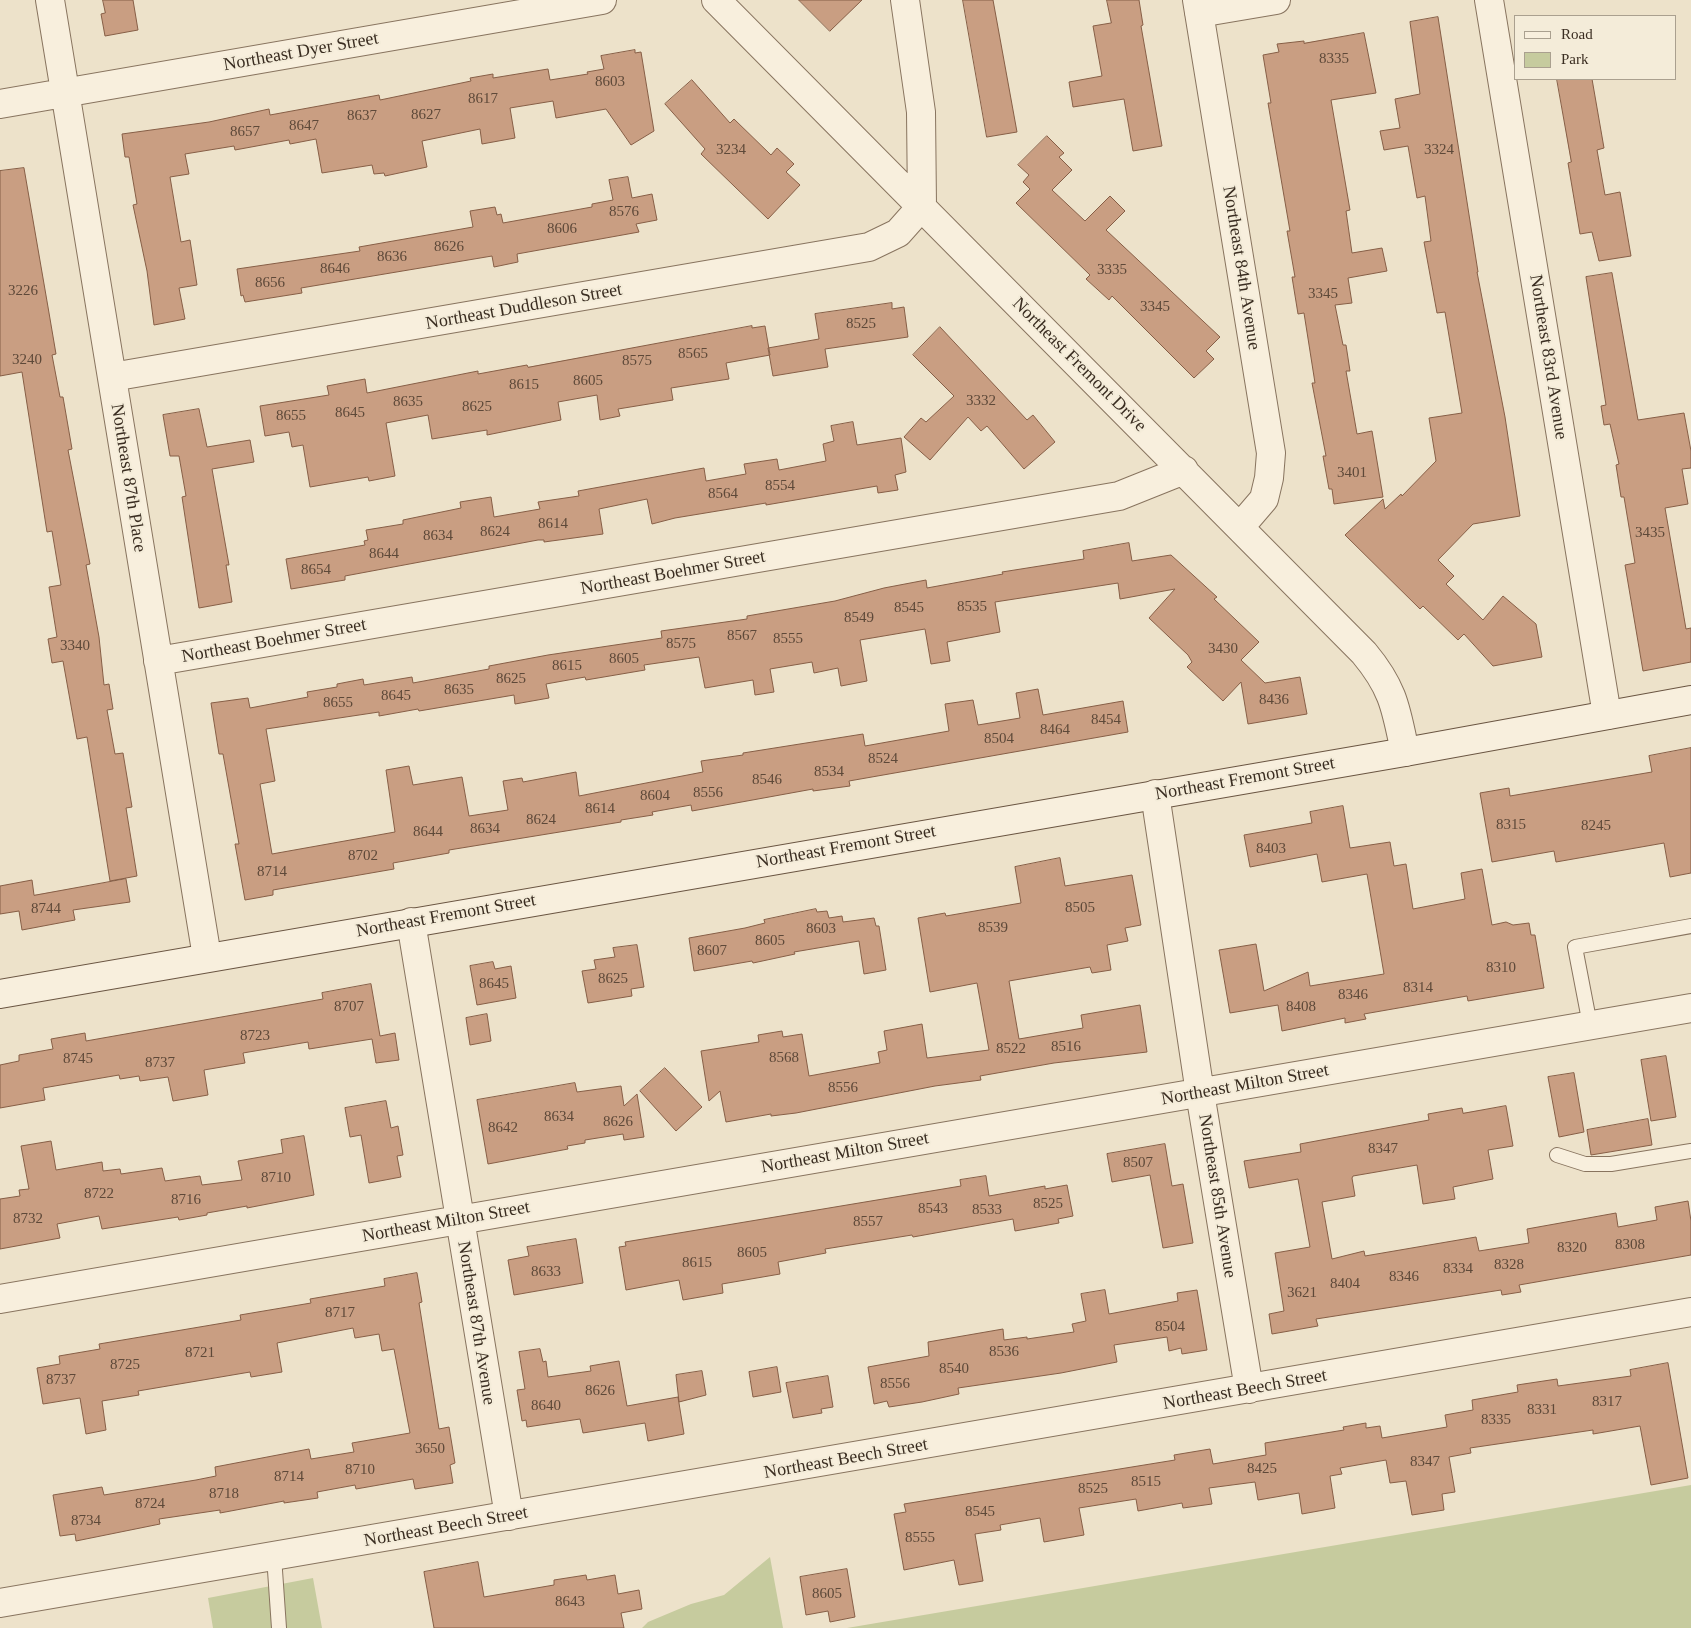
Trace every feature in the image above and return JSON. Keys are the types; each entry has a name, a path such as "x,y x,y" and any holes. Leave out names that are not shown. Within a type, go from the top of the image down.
{"street":[{"name":"Northeast 87th Place","path":"50,0 207,957"},
{"name":"Northeast Dyer Street","path":"0,104 602,0"},
{"name":"Northeast Fremont Drive","path":"716,0 1184,470 1378,670 1388,686 1394,702 1405,752"},
{"path":"905,0 921,112 922,206"},
{"path":"1198,6 1276,0"},
{"name":"Northeast 83rd Avenue","path":"1490,0 1607,715"},
{"name":"Northeast 84th Avenue","path":"1198,6 1271,453 1269,478 1264,499 1240,527"},
{"name":"Northeast Duddleson Street","path":"112,377 869,247 898,233 922,206"},
{"name":"Northeast Boehmer Street","path":"158,661 1118,496 1184,470"},
{"name":"Northeast Fremont Street","path":"0,994 1405,752 1691,700"},
{"name":"Northeast 85th Avenue","path":"1155,794 1200,1093 1249,1389"},
{"name":"Northeast 87th Avenue","path":"411,922 509,1516"},
{"name":"Northeast Milton Street","path":"0,1299 1691,1008"},
{"name":"Northeast Beech Street","path":"0,1602 1691,1312"}],"lane":[{"path":"1590,1025 1575,947 1691,926"},
{"path":"1557,1155 1586,1164 1611,1164 1691,1151"},
{"path":"274,1556 279,1628"}],"green space":[{"path":"1691,1485 1691,1628 847,1628"},
{"path":"770,1557 783,1628 642,1628 648,1622 691,1604 724,1595"},
{"path":"313,1578 322,1628 213,1628 208,1598"}],"building":[{"path":"103,0 133,0 138,30 105,36 101,14 105,13"},
{"path":"799,0 862,0 830,31"},
{"path":"963,0 993,0 1017,132 987,137"},
{"path":"1107,0 1139,0 1143,25 1141,26 1162,146 1133,151 1124,99 1073,107 1069,82 1102,76 1093,26 1111,23"},
{"path":"1438,17 1477,272 1505,417 1520,516 1473,524 1438,560 1454,576 1446,584 1483,620 1503,596 1536,624 1542,657 1493,666 1464,634 1458,640 1423,606 1420,609 1345,535 1383,499 1385,509 1401,494 1402,496 1436,461 1429,418 1462,413 1445,312 1437,313 1424,242 1431,241 1425,196 1417,198 1408,146 1384,150 1380,131 1400,128 1395,99 1420,94 1410,22"},
{"path":"1364,33 1376,93 1331,100 1350,210 1346,211 1352,253 1382,248 1387,271 1348,278 1352,303 1335,305 1343,345 1346,345 1350,371 1346,371 1357,434 1372,431 1383,497 1334,504 1332,489 1329,489 1323,456 1326,456 1312,383 1315,383 1304,313 1298,314 1292,277 1295,277 1287,231 1290,231 1268,103 1271,103 1263,55 1279,52 1277,44 1304,41 1304,43"},
{"path":"635,50 635,53 641,52 654,131 631,145 606,109 556,118 553,101 510,108 515,138 482,144 480,129 422,141 427,167 385,176 384,173 374,174 372,165 322,173 316,139 290,144 289,140 235,150 234,146 185,154 189,174 170,177 181,242 190,240 197,285 179,288 185,319 154,325 147,271 133,205 137,204 129,157 125,157 122,134 209,122 269,109 270,115 379,95 380,100 471,81 470,78 493,74 493,78 548,69 550,80 588,74 587,72 604,69 601,56"},
{"path":"692,80 730,123 734,119 771,155 777,148 794,164 786,172 800,185 768,219 701,154 705,149 665,104"},
{"path":"1557,80 1592,80 1604,148 1597,150 1605,195 1620,192 1631,256 1599,261 1592,232 1580,234 1568,163 1571,162"},
{"path":"1047,136 1064,153 1059,157 1072,170 1052,190 1085,221 1110,196 1125,211 1106,230 1220,337 1206,351 1214,359 1194,378 1112,296 1109,300 1086,279 1090,275 1016,203 1030,189 1023,182 1029,175 1018,165"},
{"path":"24,168 56,354 52,355 60,397 63,397 72,449 68,450 90,564 86,565 99,637 104,685 109,684 113,709 107,710 115,754 123,753 132,807 126,808 137,876 110,881 87,737 77,739 63,661 52,663 48,639 57,637 49,587 61,585 52,531 47,532 22,372 0,376 0,171"},
{"path":"628,177 632,198 652,194 657,220 636,224 639,232 517,254 518,262 494,267 492,256 301,288 302,293 245,302 243,295 241,296 237,269 360,251 359,247 473,227 470,211 495,207 497,215 501,214 503,223 592,207 592,204 613,200 609,180"},
{"path":"1612,273 1638,420 1684,413 1691,451 1691,468 1682,469 1688,504 1665,508 1686,629 1691,628 1691,662 1643,671 1625,565 1635,563 1624,497 1621,497 1616,465 1619,464 1610,424 1604,425 1601,406 1606,405 1586,277"},
{"path":"892,303 892,309 904,307 908,337 825,349 828,367 773,376 768,348 819,339 815,314"},
{"path":"752,326 752,328 765,326 770,355 726,363 729,379 671,388 673,400 618,409 620,416 600,420 597,395 558,402 561,420 487,435 487,430 432,439 428,415 386,423 395,476 369,481 368,477 310,487 303,445 292,447 289,432 265,436 260,406 329,395 327,386 365,379 367,393 478,371 478,374 527,365 528,367"},
{"path":"940,327 1027,420 1033,415 1055,442 1024,469 987,426 981,431 968,417 930,460 904,437 921,418 926,422 954,396 913,355"},
{"path":"199,409 207,447 250,440 254,462 212,469 229,565 226,565 232,602 199,608 182,497 186,496 179,456 170,456 163,415"},
{"path":"853,422 857,445 901,438 906,472 895,475 898,490 878,493 877,486 675,518 652,524 647,499 599,509 603,534 544,542 544,540 538,540 345,576 345,580 291,589 286,559 365,545 364,541 368,540 366,530 403,524 403,520 461,508 460,502 491,497 494,517 540,509 538,502 579,496 578,491 704,468 706,481 746,474 744,464 777,459 779,470 826,461 823,444 834,441 831,426"},
{"path":"1129,543 1132,561 1171,555 1217,597 1214,599 1259,642 1241,660 1265,683 1300,677 1307,714 1248,724 1241,682 1223,701 1187,667 1192,662 1188,655 1149,618 1175,589 1120,599 1118,583 995,602 1000,632 947,642 950,661 931,664 925,629 860,640 867,681 841,686 838,668 814,673 812,662 770,669 774,692 755,695 753,680 705,688 699,657 644,665 645,670 586,680 585,677 546,684 549,698 515,704 514,695 419,711 418,709 379,716 379,712 266,729 275,781 260,784 272,854 395,832 386,770 409,766 413,785 462,777 469,816 508,810 503,781 522,778 523,782 576,772 579,796 703,772 701,761 743,755 743,753 863,734 865,746 949,731 945,704 973,700 978,725 1020,718 1016,693 1038,689 1043,715 1123,701 1128,732 849,781 850,786 813,791 813,789 692,811 691,805 652,812 653,815 621,820 621,822 449,850 449,853 393,863 394,869 273,890 273,895 245,900 235,844 239,844 223,754 219,754 211,703 248,698 250,708 308,697 307,692 337,687 337,684 363,679 364,685 412,677 413,683 489,669 489,666 548,655 662,638 661,631 747,619 747,616 835,601 884,588 926,580 927,588 1003,574 1002,572 1084,559 1083,551"},
{"path":"1691,748 1691,873 1670,877 1664,843 1556,862 1554,851 1492,862 1480,793 1509,788 1510,796 1652,772 1649,756"},
{"path":"1343,806 1350,848 1390,842 1394,866 1406,864 1413,909 1465,899 1461,873 1482,869 1492,925 1506,922 1513,925 1529,923 1531,935 1535,935 1544,988 1468,1001 1467,996 1364,1014 1366,1019 1345,1023 1345,1018 1282,1031 1278,1005 1230,1013 1219,950 1256,944 1264,991 1308,972 1310,986 1384,974 1367,874 1322,882 1317,854 1250,867 1244,835 1312,823 1310,812"},
{"path":"1060,858 1065,886 1132,875 1141,925 1125,928 1128,941 1107,945 1111,970 1092,973 1090,967 1009,981 1019,1039 1083,1028 1081,1015 1140,1005 1147,1052 1054,1063 980,1076 981,1080 935,1086 796,1113 771,1116 771,1114 726,1122 720,1091 709,1101 701,1051 759,1042 758,1035 782,1031 783,1037 802,1034 809,1076 880,1063 878,1052 887,1050 884,1031 922,1024 927,1058 989,1050 977,983 930,992 918,918 945,913 946,916 1021,903 1015,867"},
{"path":"126,879 130,902 73,910 75,920 22,930 19,911 0,914 0,886 32,880 34,895"},
{"path":"816,909 817,912 827,911 829,918 842,916 843,922 874,918 876,926 879,926 886,970 864,974 859,941 794,952 795,954 753,963 752,961 694,971 689,938 745,928 765,923 764,920"},
{"path":"637,945 644,987 631,989 632,996 588,1003 582,971 596,969 594,960 615,957 613,948"},
{"path":"493,962 495,969 511,966 516,998 477,1005 470,966"},
{"path":"371,984 380,1036 395,1033 399,1060 376,1063 372,1039 309,1049 308,1042 243,1053 245,1063 204,1070 208,1095 173,1101 168,1077 140,1081 139,1076 120,1079 119,1075 43,1088 45,1100 0,1108 0,1065 19,1061 19,1055 53,1049 51,1039 85,1033 86,1041 323,999 322,993"},
{"path":"487,1014 491,1041 470,1045 466,1018"},
{"path":"1666,1056 1676,1117 1651,1121 1641,1060"},
{"path":"665,1068 702,1107 676,1131 640,1091"},
{"path":"1574,1073 1584,1132 1559,1137 1548,1077"},
{"path":"575,1083 577,1092 621,1086 624,1106 637,1094 644,1137 624,1140 623,1134 585,1140 585,1143 567,1146 568,1149 488,1164 477,1100"},
{"path":"386,1101 391,1128 398,1126 403,1155 397,1156 401,1177 369,1183 361,1135 350,1137 345,1108"},
{"path":"1506,1106 1513,1146 1488,1150 1493,1179 1453,1187 1455,1199 1423,1204 1417,1165 1353,1176 1355,1196 1322,1202 1332,1259 1364,1251 1365,1256 1476,1237 1479,1251 1529,1243 1527,1229 1616,1213 1618,1227 1657,1220 1655,1207 1688,1201 1691,1221 1691,1255 1519,1285 1521,1292 1502,1295 1501,1290 1316,1319 1318,1326 1272,1334 1269,1314 1284,1311 1275,1253 1310,1247 1298,1179 1249,1188 1244,1161 1301,1152 1300,1144 1429,1120 1428,1114 1462,1108 1463,1113"},
{"path":"1648,1119 1652,1145 1591,1155 1587,1130"},
{"path":"304,1136 314,1195 247,1208 247,1206 207,1213 207,1215 179,1220 178,1217 102,1229 99,1216 57,1224 60,1238 0,1249 0,1199 20,1196 19,1190 29,1189 21,1146 51,1141 56,1170 102,1162 103,1171 120,1169 121,1174 162,1168 165,1181 200,1176 202,1185 242,1180 238,1161 283,1153 281,1140"},
{"path":"1165,1144 1172,1186 1183,1184 1193,1243 1163,1248 1150,1175 1112,1182 1107,1154"},
{"path":"986,1176 989,1196 1045,1186 1045,1189 1067,1185 1073,1216 1058,1219 1059,1223 1015,1231 1013,1219 913,1237 912,1235 825,1249 826,1253 778,1262 780,1274 722,1284 723,1293 683,1300 679,1280 626,1290 619,1247 626,1246 625,1242 961,1186 960,1180"},
{"path":"576,1239 583,1283 514,1295 508,1260 529,1256 527,1247"},
{"path":"417,1273 422,1302 419,1303 439,1429 449,1427 455,1463 450,1465 453,1483 415,1489 413,1479 356,1489 355,1485 317,1492 318,1498 284,1503 284,1501 220,1513 220,1510 159,1519 160,1524 76,1541 75,1534 60,1536 53,1495 102,1487 104,1495 196,1480 216,1476 215,1467 309,1449 311,1459 354,1452 352,1443 410,1433 394,1349 382,1351 379,1334 355,1338 353,1328 277,1343 282,1372 251,1377 250,1372 138,1391 139,1395 102,1401 106,1430 86,1434 80,1398 43,1404 37,1368 60,1364 59,1356 100,1349 99,1344 241,1320 240,1315 311,1303 310,1299 385,1286 384,1279"},
{"path":"1105,1290 1109,1314 1178,1301 1177,1293 1197,1290 1207,1350 1182,1354 1181,1348 1169,1351 1167,1337 1114,1345 1117,1362 1061,1373 958,1388 959,1394 922,1402 889,1407 887,1401 874,1404 868,1367 929,1356 928,1342 1003,1329 1004,1340 1027,1337 1027,1339 1074,1332 1072,1324 1086,1321 1081,1294"},
{"path":"540,1349 543,1362 546,1361 548,1377 591,1371 590,1366 619,1361 627,1406 678,1397 684,1434 648,1441 645,1423 583,1433 580,1419 527,1427 526,1420 522,1421 517,1390 525,1389 519,1352"},
{"path":"1668,1363 1688,1478 1651,1485 1640,1426 1593,1434 1593,1430 1470,1448 1471,1453 1449,1457 1455,1492 1442,1494 1444,1510 1412,1515 1406,1481 1390,1483 1386,1460 1340,1468 1342,1474 1330,1476 1335,1508 1302,1514 1299,1493 1258,1500 1255,1482 1209,1488 1212,1504 1183,1508 1182,1503 1138,1511 1136,1499 1079,1508 1084,1535 1044,1542 1040,1518 1000,1525 1001,1530 975,1534 983,1581 959,1585 954,1560 904,1570 894,1514 906,1512 904,1504 1175,1460 1174,1455 1210,1449 1213,1464 1266,1455 1265,1443 1344,1430 1343,1427 1366,1423 1366,1428 1380,1426 1382,1438 1447,1427 1445,1415 1473,1410 1472,1400 1518,1392 1517,1385 1557,1379 1558,1386 1631,1376 1630,1370"},
{"path":"777,1367 781,1392 753,1397 749,1372"},
{"path":"702,1371 706,1395 679,1402 676,1375"},
{"path":"828,1376 833,1407 821,1409 822,1413 793,1418 786,1383"},
{"path":"478,1562 484,1597 554,1585 554,1580 586,1575 587,1580 615,1575 618,1594 639,1590 642,1609 621,1613 624,1628 434,1628 424,1572"},
{"path":"847,1569 855,1617 830,1622 828,1611 806,1615 800,1577"}]}
